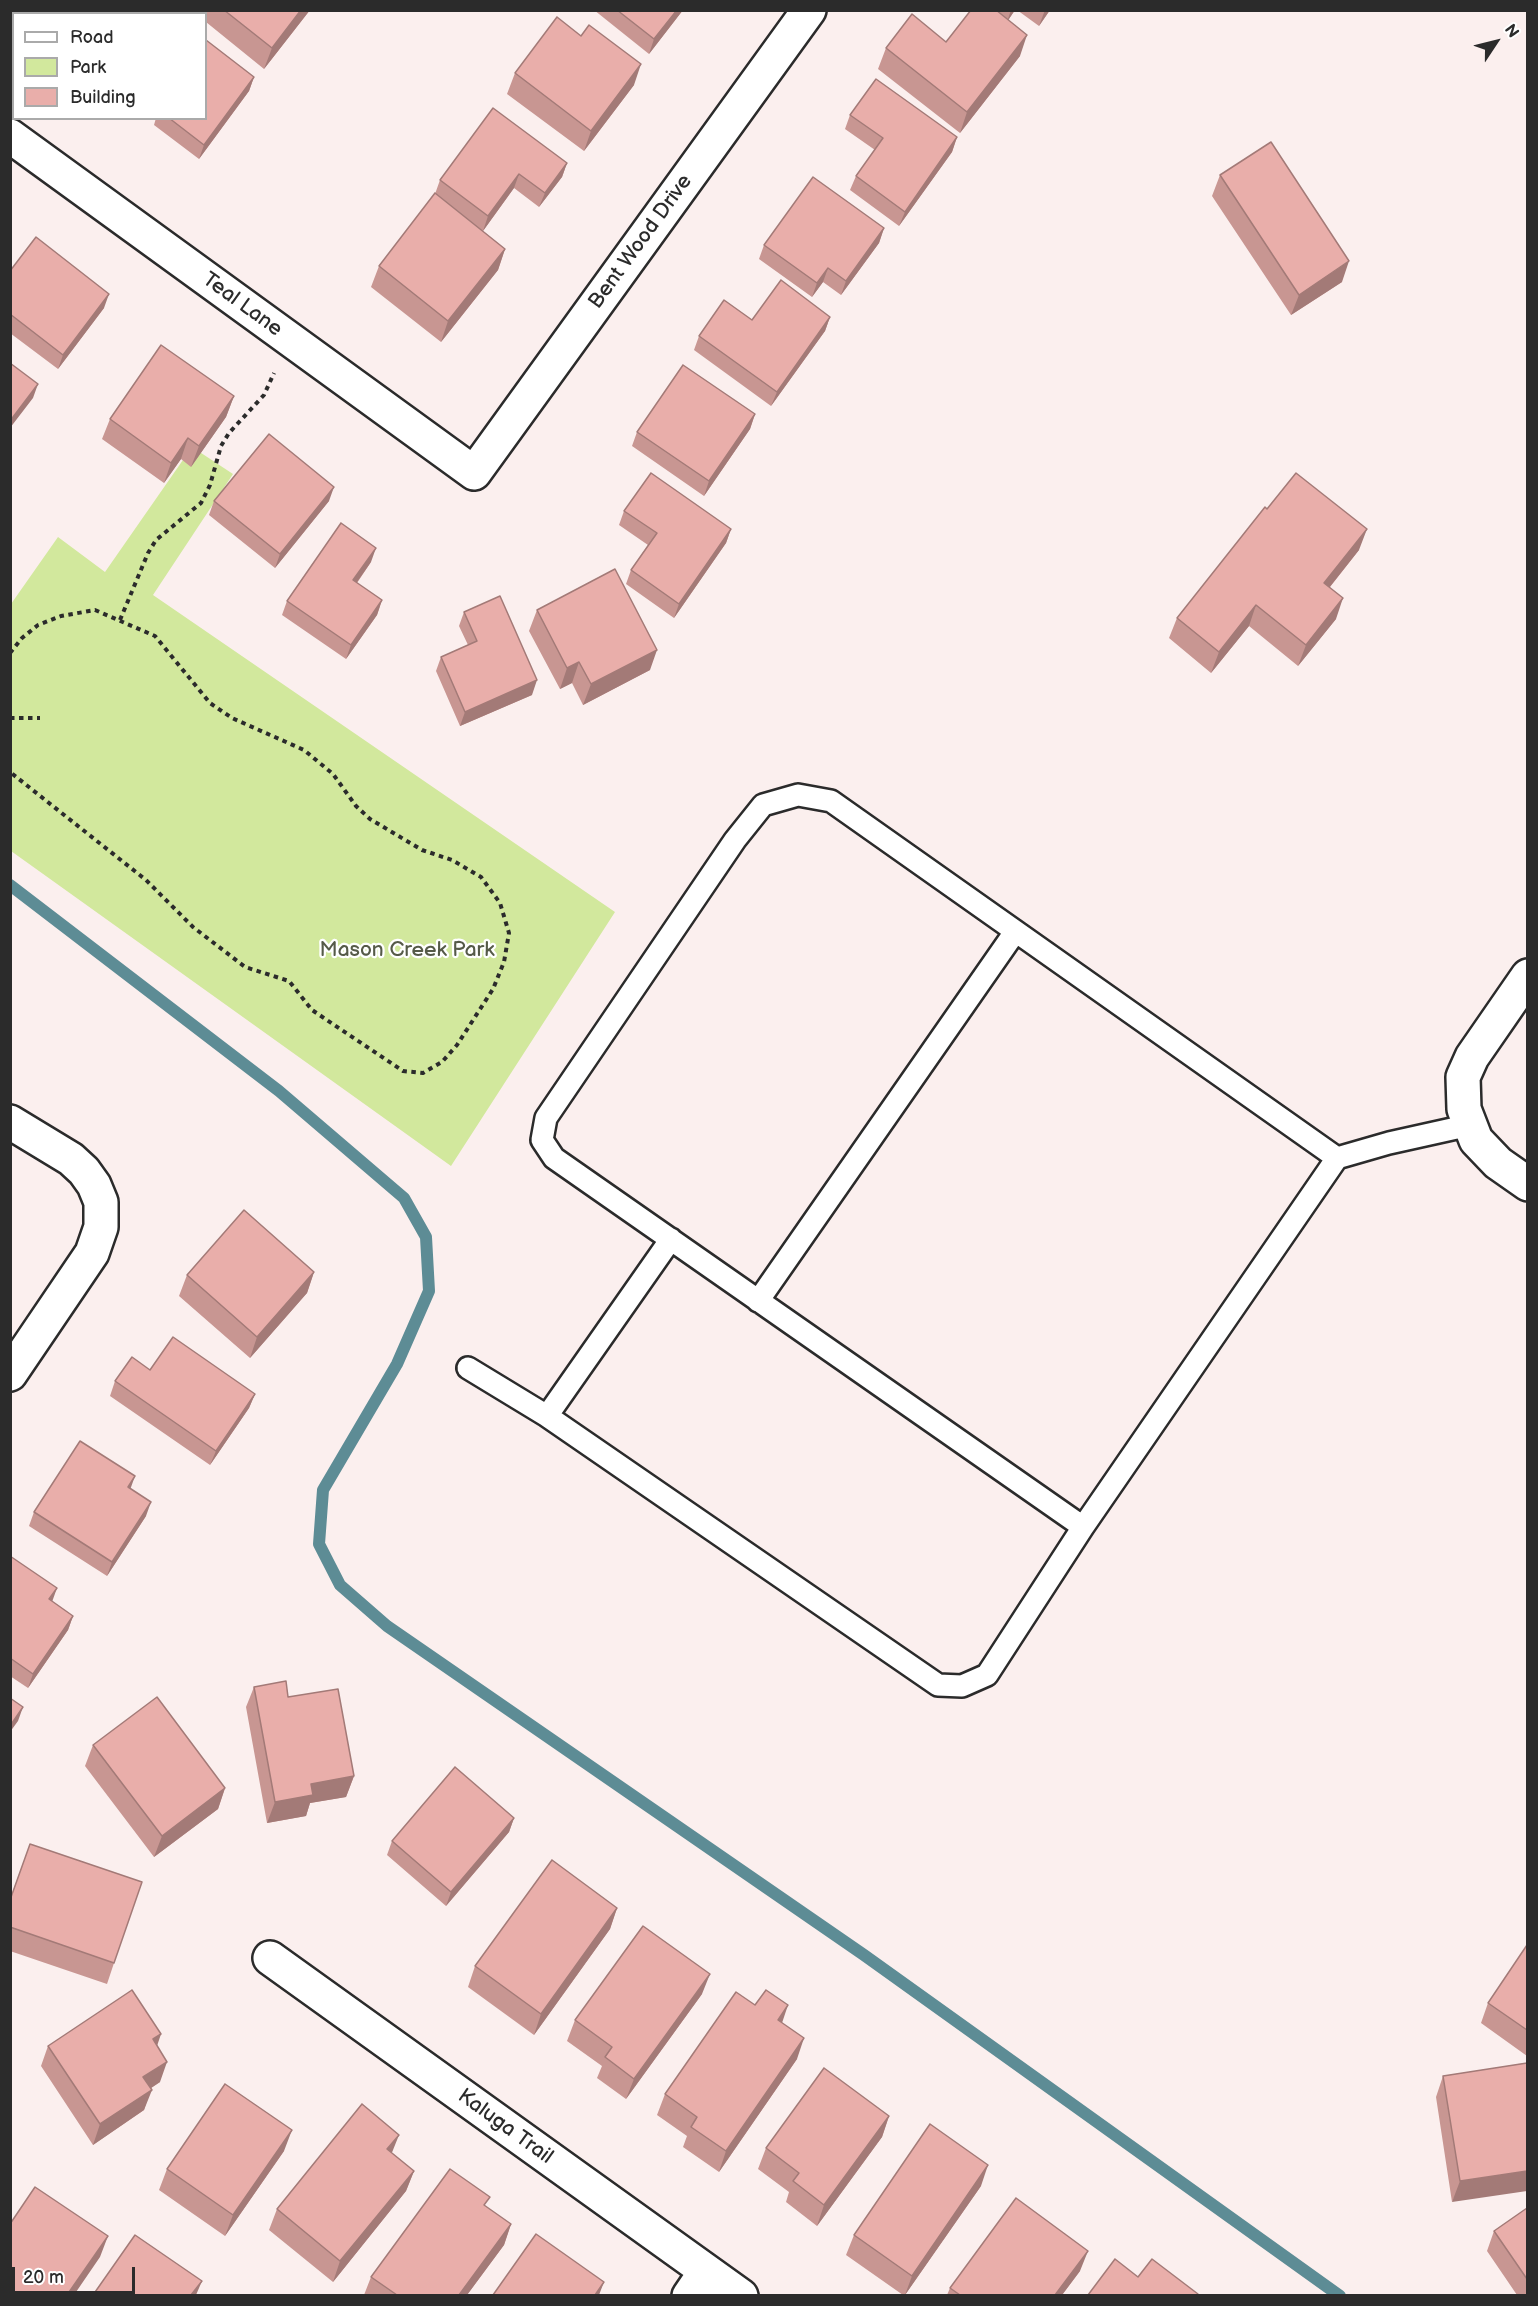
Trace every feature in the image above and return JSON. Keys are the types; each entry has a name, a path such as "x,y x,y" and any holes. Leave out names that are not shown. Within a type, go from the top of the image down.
{"street":[{"name":"Bent Wood Drive","path":"474,473 808,10"},
{"name":"Teal Lane","path":"10,136 474,473"},
{"path":"1527,976 1472,1057 1463,1077 1467,1117 1476,1140 1498,1162 1527,1184"},
{"path":"10,1122 71,1159 94,1185 101,1202 101,1227 92,1253 10,1374"},
{"name":"Kaluga Trail","path":"270,1958 697,2283 741,2295"}],"lane":[{"path":"1083,1527 554,1158 542,1140 546,1118 735,840 763,805 798,795 831,801 1337,1158"},
{"path":"758,1300 1015,932"},
{"path":"468,1368 547,1416 938,1684 962,1686 987,1675 1083,1527 1337,1158 1467,1117"},
{"path":"547,1416 670,1239"}],"path":[{"path":"120,620 156,540 201,503 210,485 221,446 229,433 264,395 278,362 293,342"},
{"path":"10,652 38,625 61,616 95,610 155,636 210,703 232,718 304,750 333,774 356,806 370,819 422,850 452,860 481,877 500,903 509,933 504,962 493,989 457,1045 442,1062 423,1073 403,1071 312,1010 289,981 245,967 193,927 146,880 10,772"},
{"path":"10,718 40,718"}],"green space":[{"name":"Mason Creek Park","path":"192,447 233,474 153,595 615,912 451,1166 11,851 11,604 58,537 105,572"}],"building":[{"path":"224,10 301,10 272,48"},
{"path":"617,10 677,10 654,39"},
{"path":"971,10 996,10 1027,35 967,112 886,48 912,14 946,42"},
{"path":"557,17 581,36 589,25 641,64 591,131 515,73"},
{"path":"207,41 254,77 204,145 172,120 207,120"},
{"path":"876,79 957,137 905,212 856,176 883,138 850,115"},
{"path":"493,108 567,163 545,193 519,174 488,216 440,180"},
{"path":"1271,142 1349,261 1299,295 1220,175"},
{"path":"813,177 884,228 846,281 828,268 817,283 764,245"},
{"path":"435,193 505,249 448,321 379,266"},
{"path":"36,237 109,294 63,355 10,314 10,271"},
{"path":"781,280 830,317 777,392 699,336 724,300 752,320"},
{"path":"161,345 234,396 199,446 188,438 171,463 110,419"},
{"path":"10,363 38,384 10,421"},
{"path":"683,365 755,414 709,481 637,432"},
{"path":"269,434 334,487 280,554 214,501"},
{"path":"651,473 731,529 679,604 631,570 657,533 624,511"},
{"path":"1296,473 1367,529 1324,583 1343,598 1306,645 1256,605 1219,652 1177,618 1265,507 1267,509"},
{"path":"341,523 376,548 353,580 382,600 351,645 287,601"},
{"path":"615,569 657,650 591,684 579,662 567,668 537,610"},
{"path":"500,596 537,680 465,712 441,657 477,641 464,612"},
{"path":"244,1210 314,1272 257,1337 187,1275"},
{"path":"173,1337 255,1394 216,1451 115,1381 132,1357 150,1370"},
{"path":"80,1441 135,1476 128,1487 151,1502 112,1562 34,1512"},
{"path":"10,1556 57,1588 49,1599 73,1616 33,1674 10,1658"},
{"path":"286,1681 288,1697 338,1689 354,1776 311,1784 313,1795 275,1802 254,1687"},
{"path":"157,1697 225,1788 162,1836 93,1745"},
{"path":"10,1698 23,1707 10,1726"},
{"path":"455,1767 514,1818 451,1892 392,1841"},
{"path":"30,1844 142,1882 114,1963 10,1927 10,1900"},
{"path":"552,1860 617,1908 541,2014 475,1966"},
{"path":"643,1926 710,1974 634,2079 605,2057 612,2047 575,2020"},
{"path":"1527,1945 1527,2030 1488,2003"},
{"path":"132,1990 161,2034 153,2039 167,2062 143,2077 152,2090 100,2124 48,2046"},
{"path":"766,1990 788,2005 778,2020 804,2038 726,2151 691,2127 697,2117 665,2094 736,1992 755,2005"},
{"path":"1527,2063 1527,2171 1460,2181 1443,2076"},
{"path":"824,2068 889,2116 824,2205 793,2181 799,2173 766,2148"},
{"path":"225,2084 292,2130 233,2215 167,2169"},
{"path":"362,2104 399,2135 387,2149 414,2171 340,2261 277,2209"},
{"path":"930,2124 988,2165 912,2276 854,2235"},
{"path":"450,2169 490,2197 484,2205 511,2224 459,2295 397,2295 371,2277"},
{"path":"35,2187 108,2236 67,2295 10,2295 10,2224"},
{"path":"1016,2198 1088,2251 1055,2295 960,2295 950,2288"},
{"path":"1527,2208 1527,2279 1494,2231"},
{"path":"536,2234 604,2282 595,2295 493,2295"},
{"path":"135,2235 202,2281 191,2295 93,2295"},
{"path":"1115,2259 1138,2277 1152,2259 1198,2294 1088,2295"}],"waterway":[{"path":"10,885 279,1091 404,1198 426,1237 429,1291 397,1364 323,1490 319,1544 340,1585 387,1626 864,1955 1340,2296"}]}
